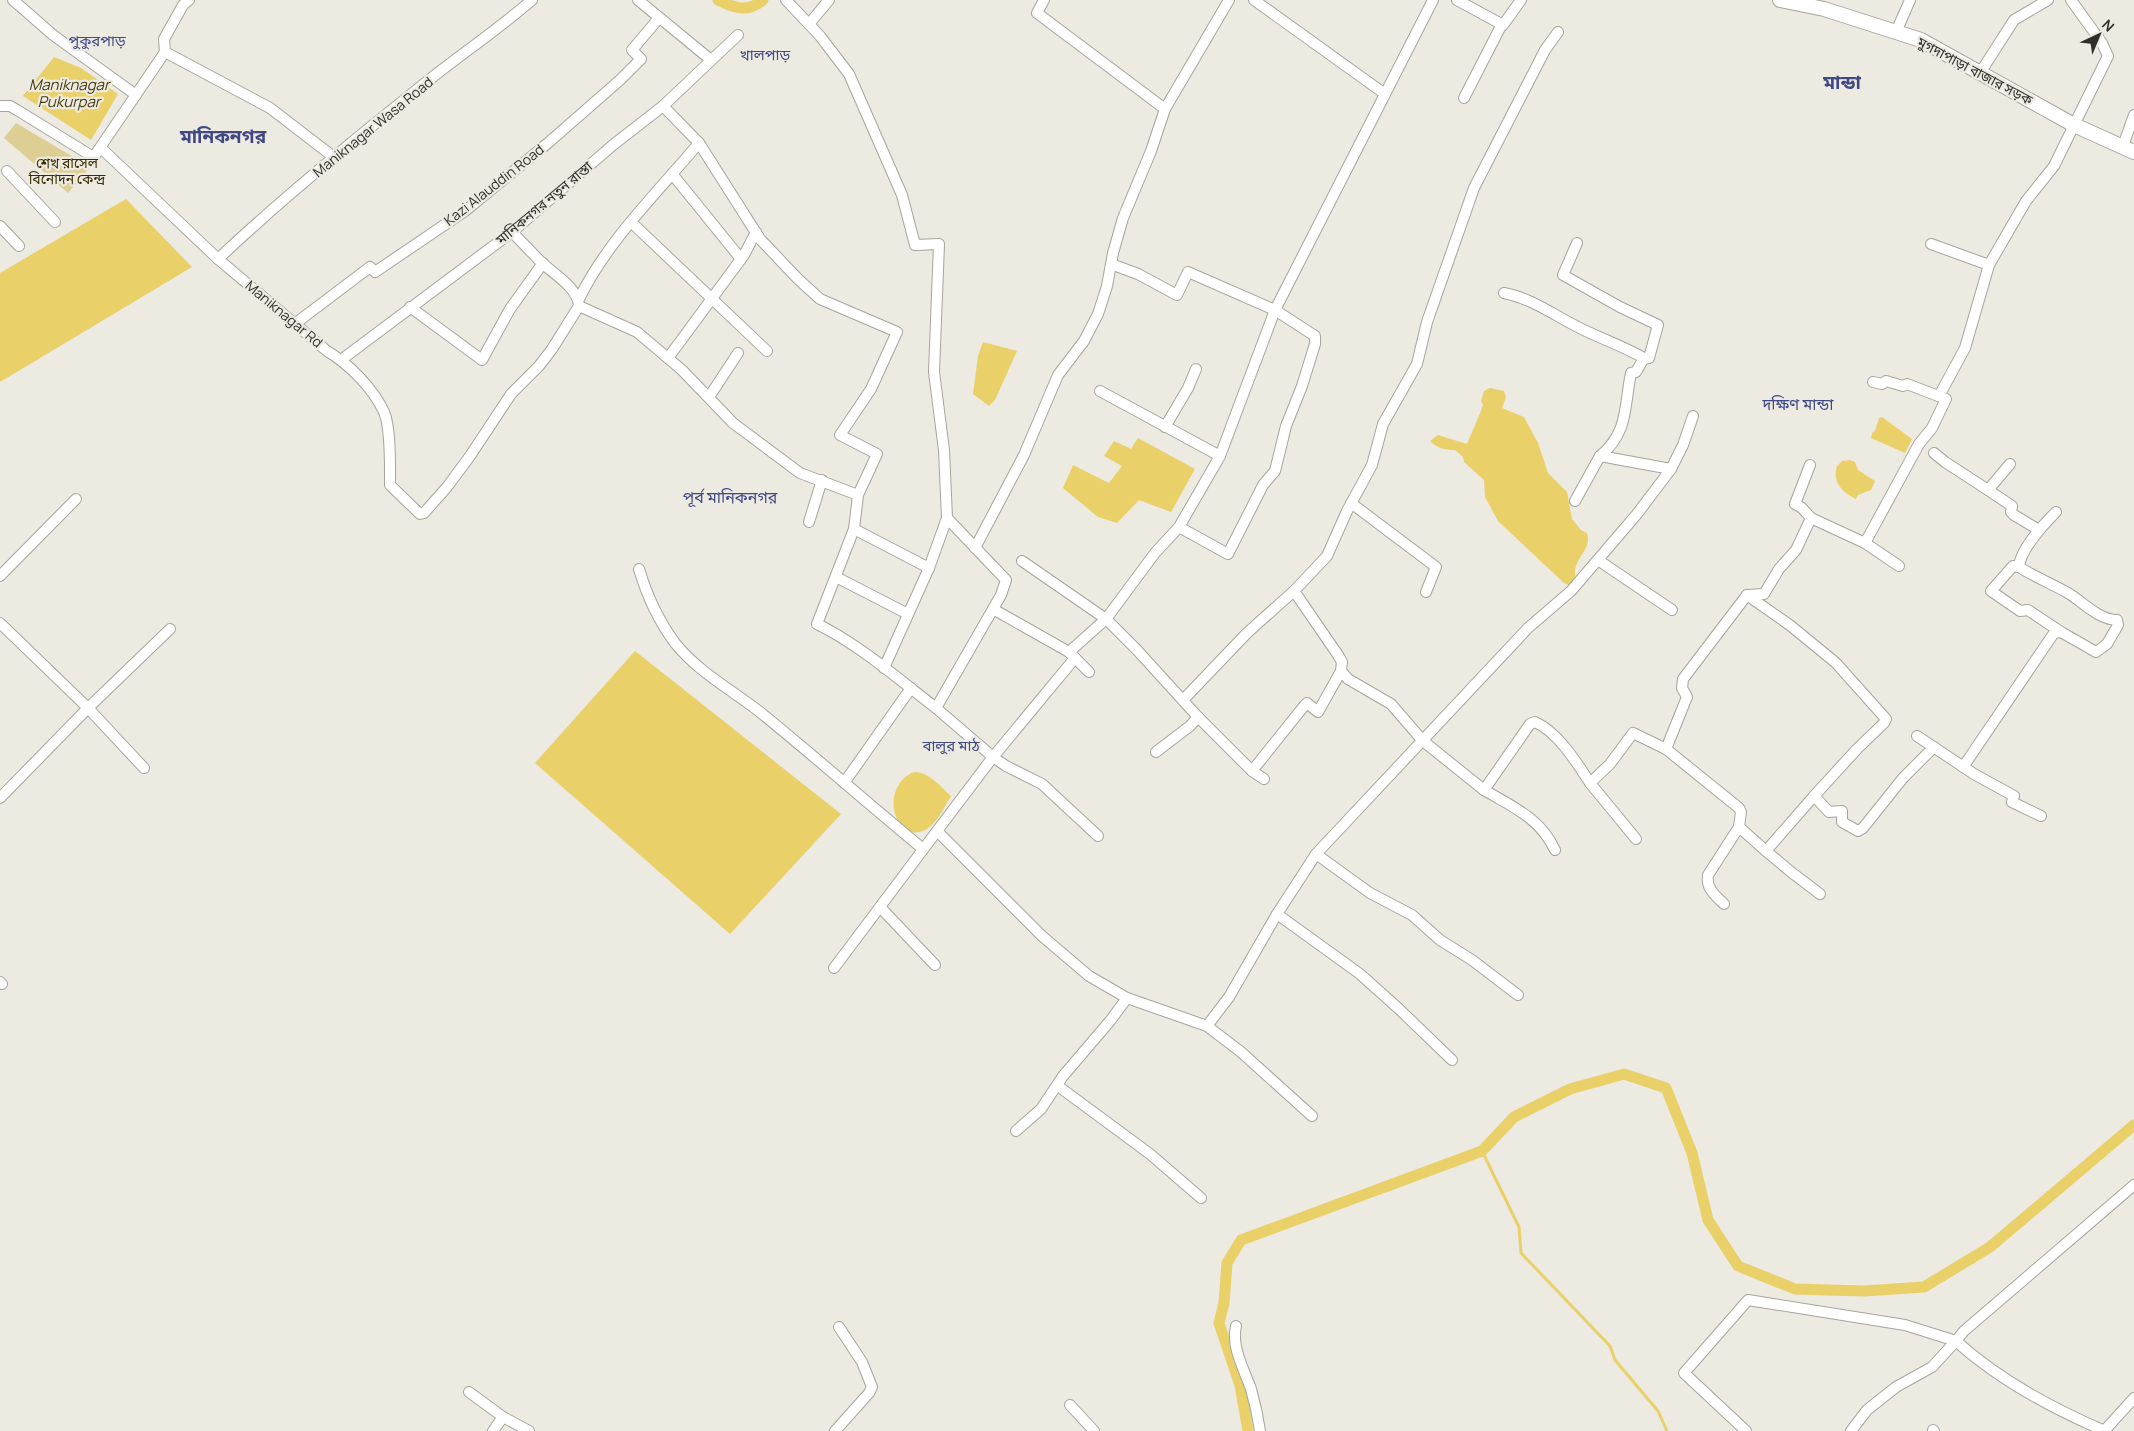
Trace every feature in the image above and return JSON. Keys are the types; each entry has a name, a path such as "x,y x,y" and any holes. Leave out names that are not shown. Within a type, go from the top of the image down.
{"street":[{"path":"13,0 53,35 136,95"},
{"path":"0,106 10,106 90,155 95,155 164,52 164,39 184,5 189,0"},
{"name":"Maniknagar Wasa Road","path":"218,259 256,223 439,72 532,0"},
{"path":"638,0 711,60"},
{"path":"786,0 809,24 849,74 902,195 916,245 939,244 934,372 944,450 947,518 929,568 884,668"},
{"path":"809,24 829,0"},
{"path":"1044,0 1036,13 1165,109"},
{"path":"975,548 1024,455 1058,375 1084,341 1098,314 1107,286 1123,218 1151,151 1165,109 1229,0"},
{"path":"1254,0 1385,94"},
{"path":"834,968 936,831 1072,655 1106,619 1155,554 1179,527 1220,456 1275,310 1433,0"},
{"path":"1457,0 1502,24"},
{"path":"1464,98 1502,24 1521,0"},
{"name":"মুগদাপাড়া বাজার সড়ক","path":"1780,0 1824,9 1920,40 2074,125 2129,149"},
{"path":"1896,32 1910,0"},
{"path":"1980,73 2014,20 2048,0"},
{"path":"1939,396 1965,348 1989,265 2026,201 2054,166 2108,56 2102,43 2071,0"},
{"name":"Kazi Alauddin Road","path":"296,323 370,267 375,272 465,211 548,143 620,80 640,59 632,50 659,18"},
{"path":"1183,700 1247,633 1294,591 1327,556 1351,503 1372,465 1383,424 1416,364 1427,322 1474,188 1546,50 1558,32"},
{"name":"মানিকনগর নতুন রাস্তা","path":"341,360 512,232 613,145 663,106 738,35"},
{"path":"164,52 270,108 335,158"},
{"path":"663,106 700,143 756,232 798,279 820,299 897,332 871,388 840,435 877,454 858,495 854,529 817,624 884,668 936,708 993,757 1006,766 1042,784 1098,836"},
{"path":"2129,149 2134,116"},
{"path":"579,303 587,282 631,222 700,143"},
{"name":"Maniknagar Rd","path":"101,148 218,259 296,323 326,351 341,360 375,397 384,413 390,485 420,514 424,513 465,464 511,394 540,366 579,303"},
{"path":"7,171 55,222"},
{"path":"672,175 741,260"},
{"path":"631,222 767,351"},
{"path":"0,226 19,246"},
{"path":"512,232 543,264 564,281 579,303 637,332 668,358 733,423 758,443 800,473 858,495"},
{"path":"668,358 741,260 756,232"},
{"path":"1577,243 1563,275 1658,326 1649,358 1643,359"},
{"path":"1931,244 1989,265"},
{"path":"410,307 482,360 510,309 543,264"},
{"path":"1111,264 1138,274 1177,294 1188,272 1275,310 1315,336 1315,344 1302,386 1286,426 1275,471 1263,485 1228,554 1179,527"},
{"path":"1504,293 1516,295 1533,302 1573,325 1639,355 1643,359"},
{"path":"708,397 738,353"},
{"path":"1575,501 1600,456 1612,447 1622,427 1627,408 1631,373 1636,372 1643,359"},
{"path":"1165,427 1188,388 1196,369"},
{"path":"1865,543 1920,444 1932,428 1946,400 1907,384 1903,386 1886,381 1882,384 1873,382"},
{"path":"1100,391 1220,456"},
{"path":"1206,1026 1229,996 1277,914 1316,854 1528,628 1571,591 1598,560 1671,469 1684,445 1693,416"},
{"path":"1934,453 2008,502 2012,506 2011,512 2014,515 2039,530"},
{"path":"1600,456 1671,469"},
{"path":"1988,490 2010,464"},
{"path":"1810,465 1795,504 1811,518 1865,543 1899,566"},
{"path":"809,522 822,480"},
{"path":"0,576 76,499"},
{"path":"1351,503 1436,568 1426,592"},
{"path":"2019,567 2019,562 2039,530 2056,512"},
{"path":"936,708 993,609 1006,580 947,518"},
{"path":"1666,749 1687,697 1682,688 1683,679 1747,595 1764,594 1779,569 1796,550 1811,518"},
{"path":"854,529 929,568"},
{"path":"1598,560 1672,610"},
{"path":"1022,562 1106,619 1198,717 1252,771 1264,778"},
{"path":"2014,566 2019,567 2069,594 2101,615 2111,620 2116,620 2118,625 2107,644 2096,652 2061,632 2028,610 2020,611 1991,591 2014,566"},
{"path":"639,569 646,593 661,622 676,644 698,667 759,711 923,849"},
{"path":"836,577 908,614"},
{"path":"1252,771 1307,703 1318,712 1341,671 1342,662 1338,655 1294,591"},
{"path":"1747,595 1836,663 1886,719 1766,851"},
{"path":"993,609 1072,655 1089,672"},
{"path":"0,623 88,708 144,768"},
{"path":"0,798 88,708 170,629"},
{"path":"1963,767 2054,634 2061,632"},
{"path":"1341,671 1348,679 1391,704 1423,741 1484,790 1525,814 1548,835 1555,850"},
{"path":"844,783 910,688"},
{"path":"1156,752 1190,726 1198,717"},
{"path":"1484,790 1530,724 1535,722 1562,744 1576,761 1590,784 1636,839"},
{"path":"1590,784 1610,764 1633,733 1666,749 1739,808 1742,816 1739,827 1708,875 1707,882 1710,889 1724,904"},
{"path":"1917,736 1963,767 2014,796 2012,802 2041,816"},
{"path":"1814,796 1830,812 1842,811 1842,822 1858,831 1863,828 1903,778 1934,747"},
{"path":"1739,827 1791,872 1820,894"},
{"path":"936,831 1042,936 1089,976 1127,998 1206,1026 1241,1052 1312,1116"},
{"path":"1316,854 1370,893 1412,915 1440,940 1472,960 1518,995"},
{"path":"880,907 935,965"},
{"path":"1277,914 1360,974 1452,1060"},
{"path":"1016,1131 1041,1109 1063,1076 1127,998"},
{"path":"1058,1086 1150,1154 1201,1198"},
{"path":"1851,1431 1868,1410 1896,1388 1932,1367 1964,1332 2133,1189"},
{"path":"1746,1431 1684,1373 1748,1300 1905,1325 1956,1341 1972,1356 2034,1398 2104,1431 2134,1398"},
{"path":"1236,1326 1234,1336 1236,1347 1252,1392 1260,1431"},
{"path":"835,1431 870,1393 872,1387 862,1362 839,1327"},
{"path":"469,1392 503,1417 529,1431"},
{"path":"1070,1405 1094,1431"},
{"path":"493,1431 503,1417"}],"green space":[{"name":"শেখ রাসেল বিনোদন কেন্দ্র","path":"16,123 90,167 68,193 4,138"}],"water":[{"name":"Maniknagar Pukurpar","path":"54,57 81,68 118,94 91,140 23,96"},
{"path":"126,199 192,267 0,382 0,273"},
{"path":"983,342 1017,351 995,400 989,406 973,394 978,356"},
{"path":"1490,388 1504,391 1506,397 1502,408 1524,417 1538,443 1548,473 1567,492 1572,519 1581,530 1587,533 1588,543 1576,565 1575,576 1571,586 1564,583 1498,521 1485,497 1484,480 1464,462 1463,457 1455,450 1441,448 1430,441 1438,435 1467,444 1483,405 1481,401 1484,391"},
{"path":"1882,417 1912,439 1905,453 1871,438 1879,418"},
{"path":"1138,438 1195,469 1171,512 1139,500 1117,523 1098,517 1063,488 1073,465 1109,483 1122,466 1104,456 1114,441 1131,449"},
{"path":"1850,460 1855,462 1858,470 1875,481 1871,490 1858,495 1856,499 1839,486 1836,477 1837,466 1842,461"},
{"path":"635,651 841,814 730,934 535,763"},
{"path":"914,772 919,772 929,777 951,796 933,824 925,830 914,832 906,829 899,822 895,812 894,801 896,790 903,779"}],"waterway":[{"path":"718,0 741,8 752,7 763,0"},
{"path":"1248,1431 1240,1385 1219,1323 1224,1303 1227,1263 1241,1240 1482,1151 1514,1117 1570,1089 1624,1074 1666,1088 1692,1153 1708,1220 1738,1266 1795,1289 1864,1291 1924,1287 1990,1247 2134,1125"},
{"path":"1482,1151 1519,1227 1521,1253 1610,1346 1615,1360 1658,1411 1667,1431"}],"district":[{"name":"পুকুরপাড়","path":"97,41"},
{"name":"খালপাড়","path":"765,55"},
{"name":"মান্ডা","path":"1842,82"},
{"name":"মানিকনগর","path":"223,136"},
{"name":"দক্ষিণ মান্ডা","path":"1798,404"},
{"name":"পূর্ব মানিকনগর","path":"730,497"},
{"name":"বালুর মাঠ","path":"951,746"}]}
